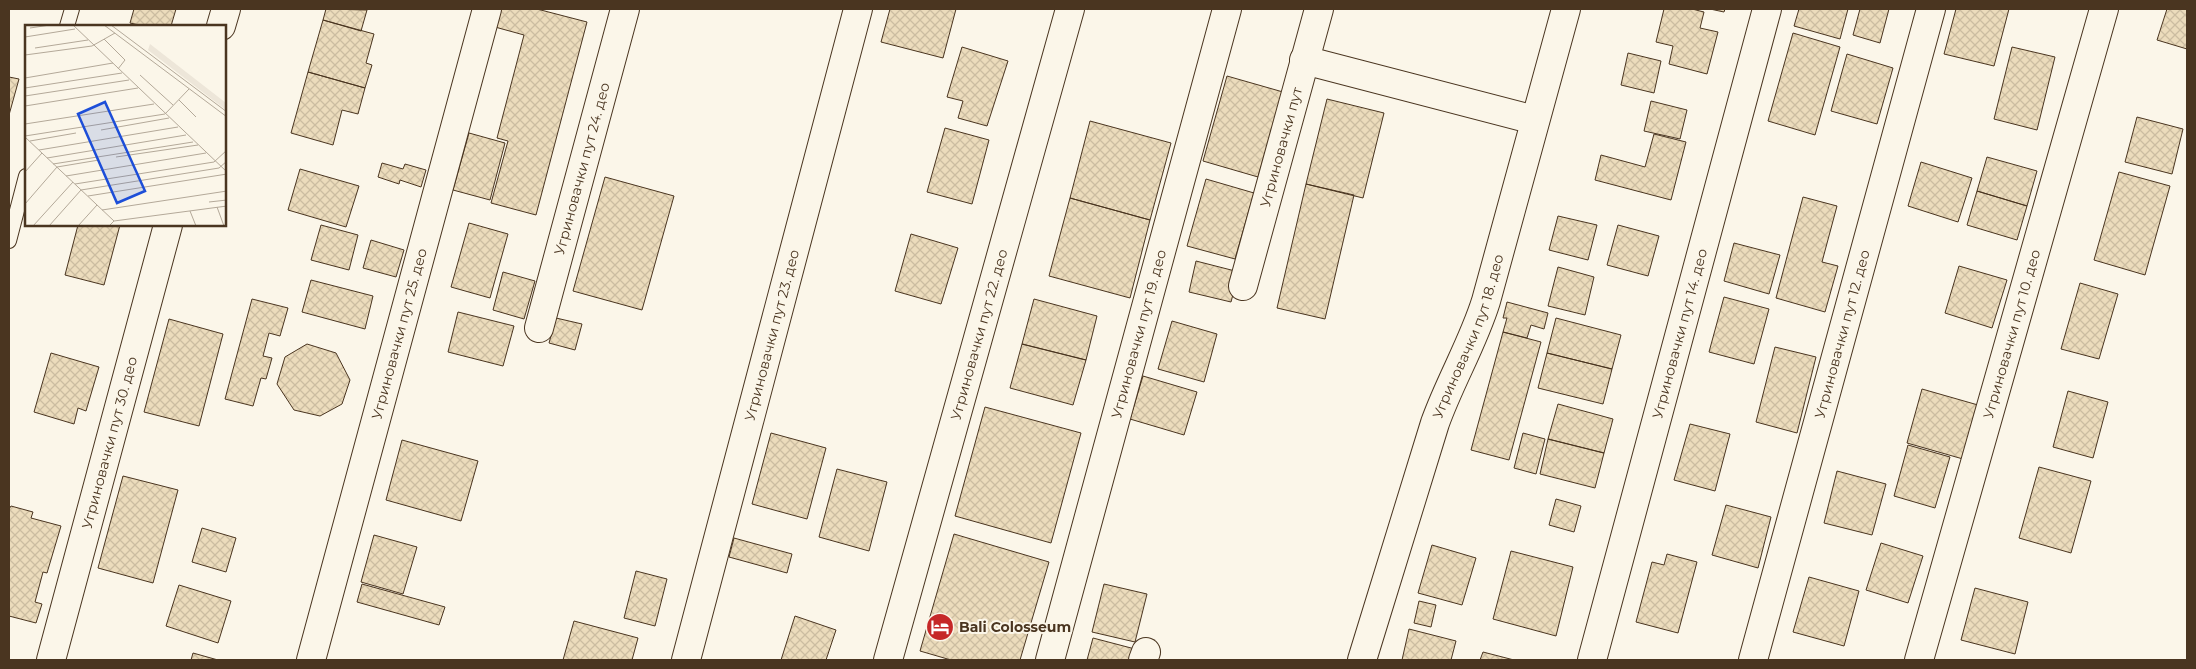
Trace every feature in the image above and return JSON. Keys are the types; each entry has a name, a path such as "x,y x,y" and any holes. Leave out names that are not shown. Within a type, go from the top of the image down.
{"street":[{"path":"221,25 226,9"},
{"name":"Угриновачки пут 25. део","path":"311,660 487,9"},
{"name":"Угриновачки пут 24. део","path":"539,328 625,9"},
{"name":"Угриновачки пут 23. део","path":"686,660 858,9"},
{"name":"Угриновачки пут 22. део","path":"888,660 1070,9"},
{"name":"Угриновачки пут 19. део","path":"1050,660 1227,9"},
{"name":"Угриновачки пут","path":"1243,286 1319,9"},
{"name":"Угриновачки пут 18. део","path":"1362,660 1435,423 1447,391 1478,327 1484,310 1566,9"},
{"name":"Угриновачки пут 14. део","path":"1592,660 1767,9"},
{"name":"Угриновачки пут 12. део","path":"1753,660 1931,9"},
{"name":"Угриновачки пут 10. део","path":"1919,660 2104,9"},
{"path":"1304,60 1535,120"},
{"name":"Угриновачки пут 30. део","path":"51,660 168,226"}],"lane":[{"path":"67,25 72,9"},
{"path":"9,241 25,180"}],"building":[{"path":"134,9 176,9 171,25 139,25 130,23"},
{"path":"326,9 367,10 361,31 323,20"},
{"path":"500,9 537,9 587,22 536,215 491,203 508,141 497,138 524,35 495,27"},
{"path":"890,9 956,9 943,58 881,42"},
{"path":"1664,9 1692,9 1704,12 1700,28 1718,32 1707,74 1669,64 1673,46 1656,42"},
{"path":"1710,9 1725,9 1724,12"},
{"path":"1799,9 1848,9 1840,39 1794,26"},
{"path":"1860,9 1889,9 1880,43 1853,35"},
{"path":"1956,9 2009,9 1994,66 1944,54"},
{"path":"2167,9 2187,9 2187,49 2157,40"},
{"path":"323,20 374,34 366,63 372,65 365,88 308,72"},
{"path":"1793,33 1840,47 1815,135 1768,121"},
{"path":"962,47 1008,61 987,126 958,118 963,101 947,97"},
{"path":"2012,47 2055,57 2037,130 1994,119"},
{"path":"1628,53 1661,61 1654,93 1621,85"},
{"path":"1847,54 1893,68 1877,124 1831,111"},
{"path":"308,72 365,88 358,114 342,110 333,145 291,133"},
{"path":"1227,76 1283,92 1258,177 1203,161"},
{"path":"9,77 19,79 9,115"},
{"path":"1327,99 1384,113 1363,198 1306,184"},
{"path":"1651,101 1687,110 1680,139 1644,131"},
{"path":"2137,117 2183,129 2172,174 2125,162"},
{"path":"1090,121 1171,143 1150,220 1070,198"},
{"path":"945,128 989,140 972,204 927,192"},
{"path":"469,133 505,143 490,200 453,190"},
{"path":"1654,134 1686,142 1671,200 1595,180 1601,155 1645,167"},
{"path":"1987,157 2037,171 2027,206 1977,191"},
{"path":"1921,162 1972,178 1958,222 1908,206"},
{"path":"382,163 403,169 405,164 426,170 421,187 400,180 399,184 378,177"},
{"path":"300,169 359,186 346,227 288,210"},
{"path":"2119,172 2170,186 2145,275 2094,260"},
{"path":"605,177 674,196 642,310 573,291"},
{"path":"1206,179 1254,193 1235,259 1187,246"},
{"path":"1306,184 1354,195 1325,319 1277,308"},
{"path":"1977,191 2027,206 2017,240 1967,225"},
{"path":"1803,197 1837,206 1822,262 1838,266 1825,312 1776,298"},
{"path":"1070,198 1150,220 1130,298 1049,276"},
{"path":"1558,216 1597,225 1588,260 1549,250"},
{"path":"469,223 508,234 490,298 451,287"},
{"path":"321,225 358,235 349,270 311,260"},
{"path":"1618,225 1659,236 1648,276 1607,265"},
{"path":"78,226 120,226 104,285 65,275"},
{"path":"911,234 958,248 941,304 895,291"},
{"path":"371,240 404,250 396,277 363,268"},
{"path":"1734,243 1780,255 1769,294 1724,281"},
{"path":"1196,261 1239,272 1231,302 1189,292"},
{"path":"1959,266 2007,280 1992,328 1945,313"},
{"path":"1558,267 1594,277 1585,315 1548,306"},
{"path":"503,272 535,281 524,319 493,310"},
{"path":"311,280 373,296 365,329 302,312"},
{"path":"2080,283 2118,294 2099,359 2061,349"},
{"path":"1724,297 1769,309 1754,364 1709,352"},
{"path":"252,299 288,308 280,336 269,333 263,356 272,358 266,379 261,378 253,406 225,399"},
{"path":"1034,299 1097,316 1086,360 1022,344"},
{"path":"1507,302 1548,313 1544,329 1531,325 1527,338 1503,332 1507,318 1503,318"},
{"path":"458,312 514,326 503,366 448,352"},
{"path":"556,318 582,324 575,350 549,343"},
{"path":"1556,318 1621,335 1612,369 1547,353"},
{"path":"169,319 223,334 199,426 144,412"},
{"path":"1172,321 1217,334 1204,382 1158,369"},
{"path":"1503,332 1541,342 1509,460 1471,450"},
{"path":"307,344 336,353 350,380 342,404 320,416 294,410 277,384 285,357"},
{"path":"1022,344 1086,360 1073,405 1010,388"},
{"path":"1775,347 1816,357 1797,433 1756,422"},
{"path":"51,353 99,367 86,411 78,408 74,424 34,412"},
{"path":"1547,353 1612,369 1603,404 1538,388"},
{"path":"1143,376 1197,392 1184,435 1130,419"},
{"path":"1922,389 1985,407 1970,461 1907,443"},
{"path":"2068,391 2108,402 2093,458 2053,447"},
{"path":"1558,404 1613,419 1604,453 1548,439"},
{"path":"985,407 1081,433 1051,543 955,516"},
{"path":"1690,424 1730,434 1715,491 1674,480"},
{"path":"771,433 826,448 807,519 752,504"},
{"path":"1523,433 1545,439 1536,474 1514,468"},
{"path":"1548,439 1604,453 1595,488 1540,474"},
{"path":"402,440 478,461 461,521 386,500"},
{"path":"1908,445 1950,457 1935,508 1894,496"},
{"path":"2039,467 2091,481 2071,553 2019,538"},
{"path":"837,469 887,482 869,551 819,537"},
{"path":"1837,471 1886,484 1872,535 1824,523"},
{"path":"123,476 178,490 153,583 98,568"},
{"path":"1556,499 1581,506 1574,532 1549,525"},
{"path":"1726,505 1771,517 1758,568 1712,555"},
{"path":"11,506 33,512 31,518 61,526 47,573 43,572 35,602 42,604 36,623 9,616 9,509"},
{"path":"202,528 236,538 226,572 192,562"},
{"path":"954,534 1049,562 1020,660 951,660 920,651"},
{"path":"374,535 417,547 403,594 361,582"},
{"path":"734,538 792,554 787,573 729,557"},
{"path":"1881,543 1923,556 1908,603 1866,590"},
{"path":"1432,545 1476,558 1462,605 1418,593"},
{"path":"1511,551 1573,567 1556,636 1493,619"},
{"path":"1667,554 1697,562 1678,633 1636,622 1652,562 1664,565"},
{"path":"636,571 667,579 655,626 624,618"},
{"path":"1809,577 1859,591 1844,646 1793,632"},
{"path":"362,584 445,607 439,625 357,602"},
{"path":"1104,584 1147,594 1135,642 1092,632"},
{"path":"179,585 231,601 218,643 166,626"},
{"path":"1975,588 2028,602 2015,654 1961,640"},
{"path":"1419,601 1436,605 1431,627 1414,623"},
{"path":"795,616 836,630 826,660 781,660"},
{"path":"574,621 638,638 632,660 563,660"},
{"path":"1409,629 1456,641 1451,660 1402,660"},
{"path":"1093,638 1135,649 1132,660 1087,660"},
{"path":"1483,652 1514,660 1480,660"},
{"path":"193,653 218,660 191,660"}],"place":[{"name":"Bali Colosseum","path":"940,627"}]}
